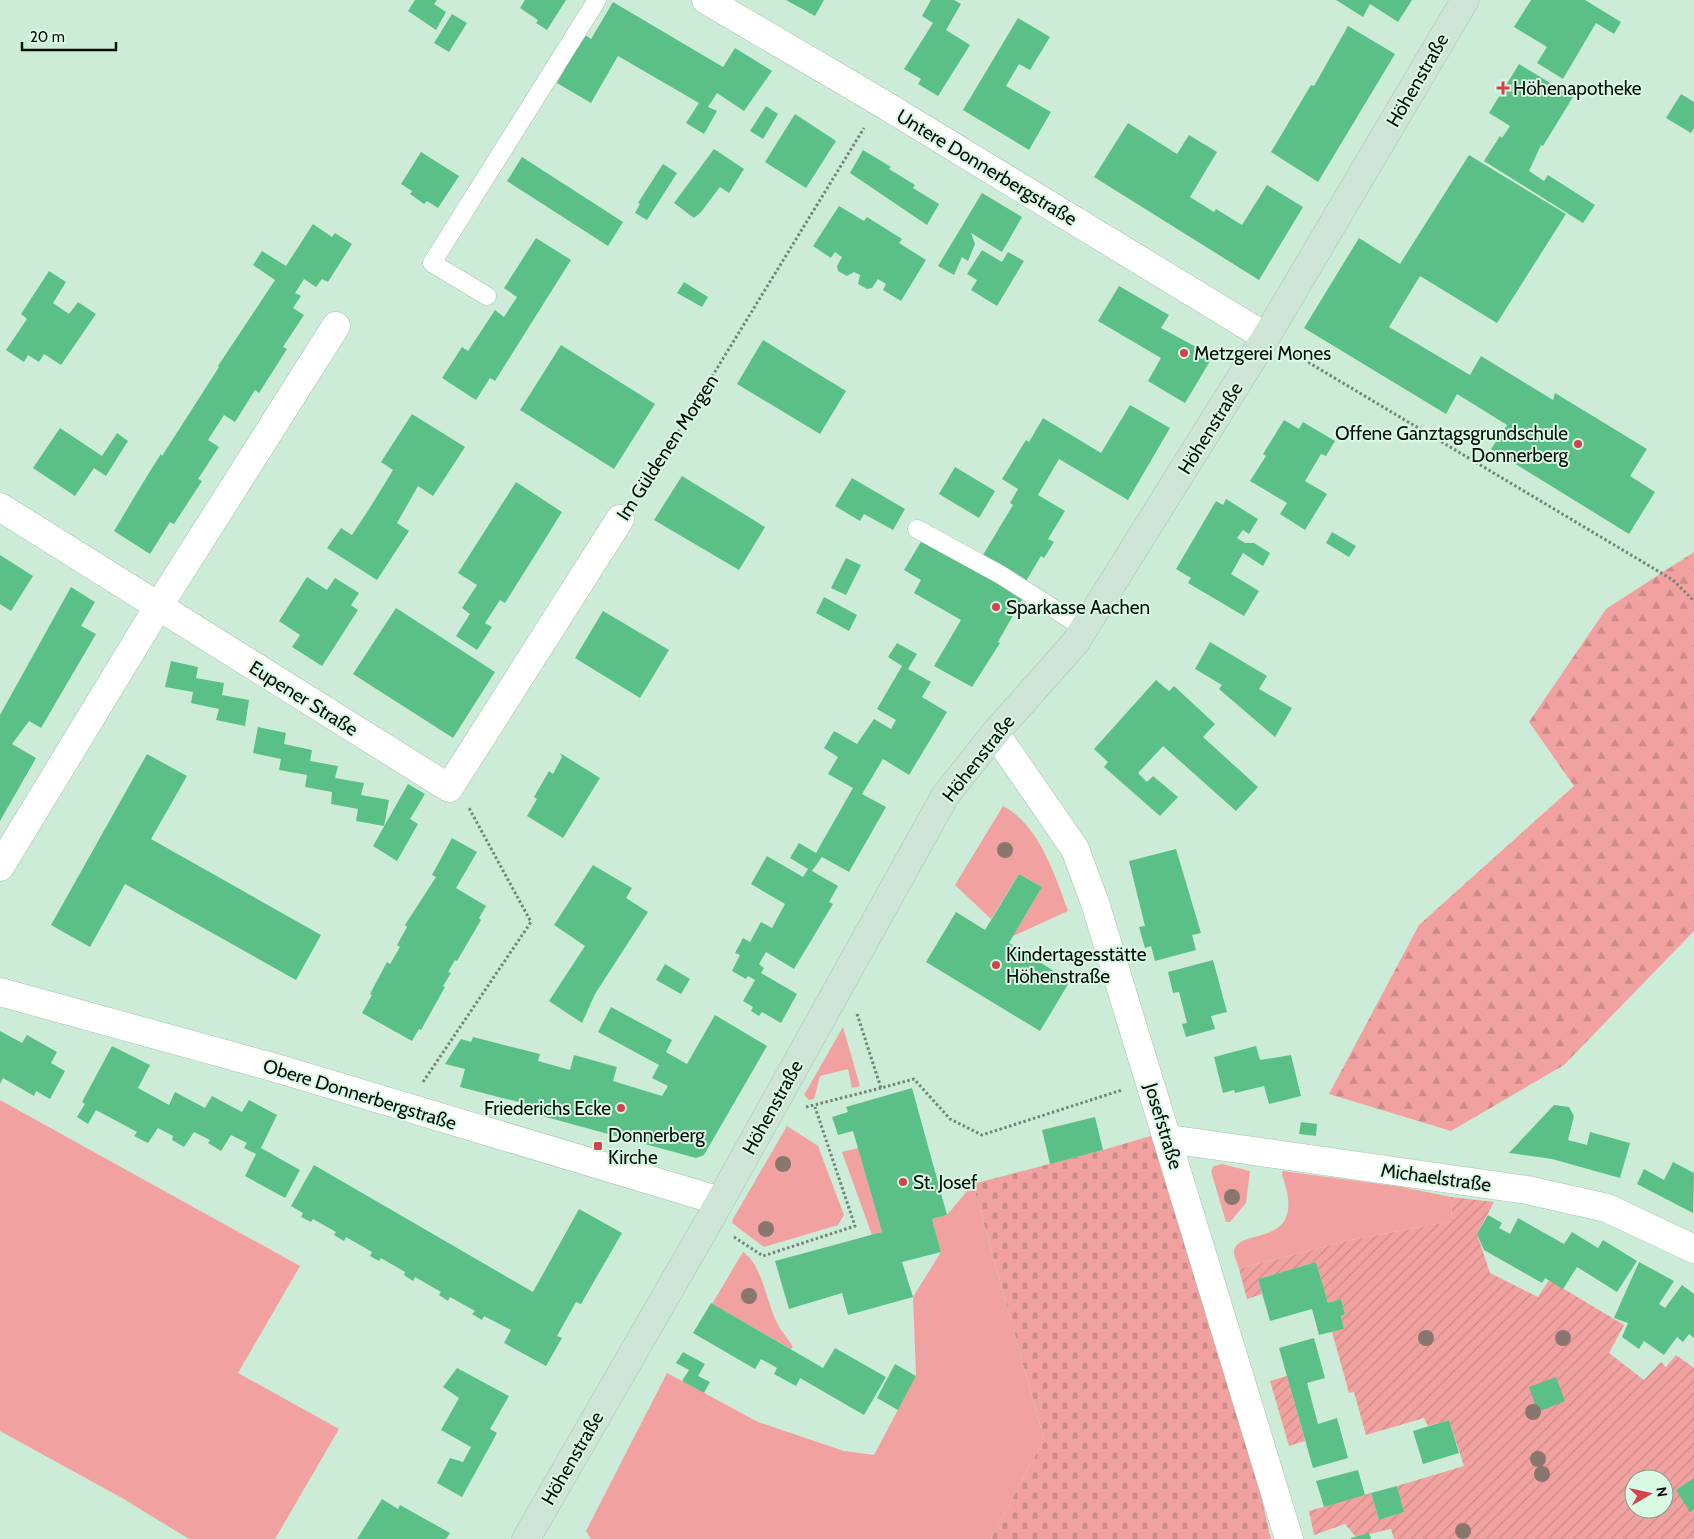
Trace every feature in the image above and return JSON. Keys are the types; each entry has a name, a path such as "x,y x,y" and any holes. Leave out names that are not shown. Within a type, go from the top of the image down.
{"street":[{"name":"Untere Donnerbergstraße","path":"706,0 880,102 1266,337"},
{"name":"Höhenstraße","path":"526,1539 714,1211 946,796 995,733 1075,643 1266,337 1464,0"},
{"path":"0,867 158,607 336,326"},
{"name":"Eupener Straße","path":"0,507 449,788"},
{"name":"Im Güldenen Morgen","path":"449,788 620,520"},
{"name":"Josefstraße","path":"995,733 1075,849 1096,903 1289,1539"},
{"name":"Obere Donnerbergstraße","path":"0,992 276,1068 406,1108 714,1211"},
{"name":"Michaelstraße","path":"1168,1139 1527,1190 1607,1208 1694,1249"}],"lane":[{"path":"488,296 432,263 597,0"},
{"path":"917,529 1001,574 1084,628"}],"path":[{"name":"Im Güldenen Morgen","path":"620,520 634,503 880,102"},
{"path":"1266,337 1674,580 1694,601"},
{"path":"406,1108 531,922 467,804 449,788"},
{"path":"840,986 861,1021 881,1088"},
{"path":"770,1111 815,1107 914,1079 950,1118 982,1135 1129,1088"},
{"path":"714,1211 763,1256 855,1226 815,1107"}],"green space":[{"path":"1694,552 1694,931 1564,1065 1451,1131 1329,1094 1419,925 1574,786 1529,722 1606,609"},
{"path":"1003,806 1016,814 1036,838 1051,867 1068,911 1013,936 1042,887 1019,874 991,919 955,885"},
{"path":"843,1027 860,1086 852,1088 848,1069 820,1076 814,1099 809,1100 804,1095"},
{"path":"0,1100 300,1266 238,1373 339,1429 275,1539 189,1539 122,1498 0,1431"},
{"path":"787,1126 818,1146 844,1215 838,1225 764,1247 732,1223"},
{"path":"1157,1134 1247,1436 1271,1539 991,1539 1044,1439 973,1184"},
{"path":"858,1148 882,1232 872,1235 842,1152"},
{"path":"1222,1164 1250,1171 1246,1203 1230,1222 1226,1222 1211,1171 1214,1166"},
{"path":"1283,1171 1402,1187 1451,1197 1452,1221 1346,1241 1239,1269 1234,1254 1237,1245 1279,1227 1286,1216 1288,1200 1282,1175"},
{"path":"973,1184 1044,1439 991,1539 591,1539 586,1531 667,1373 758,1422 844,1451 874,1455 916,1376 913,1297 941,1252 932,1219 947,1215"},
{"path":"1451,1197 1494,1202 1477,1234 1490,1273 1538,1297 1549,1280 1624,1325 1609,1353 1644,1380 1661,1362 1666,1367 1676,1355 1694,1368 1694,1539 1394,1539 1391,1529 1356,1537 1345,1524 1314,1535 1309,1511 1371,1493 1379,1520 1404,1512 1397,1486 1464,1466 1449,1420 1428,1426 1424,1418 1366,1435 1354,1392 1349,1393 1332,1332 1344,1329 1341,1316 1345,1314 1341,1299 1328,1303 1316,1262 1258,1279 1262,1294 1247,1299 1239,1269 1346,1241 1452,1221"},
{"path":"743,1252 755,1265 773,1315 793,1347 791,1349 712,1304"},
{"path":"1287,1376 1305,1441 1289,1446 1270,1381"}],"building":[{"path":"415,0 437,0 434,4 446,12 436,30 408,11"},
{"path":"525,0 566,0 547,30 536,23 538,20 520,8"},
{"path":"786,0 824,0 815,16"},
{"path":"931,0 954,0 961,4 946,30 970,45 938,96 918,84 921,79 904,69 933,23 922,16"},
{"path":"1336,0 1412,0 1398,22 1370,4 1363,17"},
{"path":"1531,0 1585,0 1621,22 1614,34 1596,23 1563,79 1537,63 1547,47 1514,27"},
{"path":"613,2 723,67 735,48 772,71 744,111 717,93 708,107 717,111 704,134 686,123 699,103 618,56 591,103 557,83 584,34 591,39"},
{"path":"452,14 467,23 449,52 434,43"},
{"path":"1018,18 1050,37 1030,70 1019,64 1006,86 1051,112 1029,150 963,110"},
{"path":"1348,26 1395,54 1318,182 1271,152 1311,85 1314,86"},
{"path":"1519,64 1573,97 1543,146 1541,145 1529,171 1544,181 1548,175 1595,205 1583,223 1484,161 1500,136 1502,138 1510,126 1489,113"},
{"path":"1681,94 1694,102 1694,128 1691,133 1666,118"},
{"path":"766,106 778,114 763,139 750,131"},
{"path":"795,114 836,141 806,188 765,162"},
{"path":"1128,123 1177,154 1189,135 1217,152 1190,197 1214,212 1216,209 1242,225 1267,185 1303,207 1259,280 1094,177"},
{"path":"714,149 744,169 729,193 720,187 701,212 694,218 674,203"},
{"path":"863,150 891,167 889,169 915,185 913,188 939,204 927,225 850,173"},
{"path":"421,152 459,176 438,208 427,201 424,204 410,194 412,191 401,184"},
{"path":"1469,155 1566,214 1497,323 1420,276 1389,327 1470,375 1481,356 1553,400 1555,393 1647,449 1630,476 1655,492 1629,534 1491,449 1507,425 1457,394 1446,414 1304,328 1359,238 1400,264"},
{"path":"522,157 623,222 608,246 507,181"},
{"path":"663,164 677,173 647,220 635,213 640,204 638,203"},
{"path":"982,193 1022,217 1002,252 971,233 975,244 968,261 962,257 954,275 938,266"},
{"path":"839,206 864,221 867,217 902,239 899,243 926,260 901,301 883,290 886,284 878,279 872,288 867,289 858,284 860,275 854,272 847,276 838,271 837,266 842,257 835,252 831,258 813,246"},
{"path":"313,224 332,237 335,233 352,244 328,282 322,279 316,287 304,279 295,293 301,296 293,308 304,315 283,347 287,349 259,393 255,390 235,422 224,415 208,440 219,447 198,479 202,481 174,524 170,522 150,554 114,531 161,454 162,456 218,366 275,280 253,265 262,251 286,266"},
{"path":"536,238 571,260 495,381 490,378 476,400 442,378 462,347 468,351 495,310 504,317 517,297 504,288"},
{"path":"982,250 1002,262 1008,252 1024,261 997,306 971,290 977,280 967,274"},
{"path":"49,271 66,282 53,303 69,314 78,302 96,314 61,365 44,354 39,362 28,355 24,362 6,350 27,319 21,314"},
{"path":"684,282 708,297 702,307 677,293"},
{"path":"1119,286 1169,315 1161,328 1213,356 1185,403 1148,381 1161,358 1098,321"},
{"path":"763,340 846,391 820,434 737,384"},
{"path":"561,345 655,404 614,469 520,410"},
{"path":"1130,405 1170,428 1128,500 1059,459 1038,495 1065,511 1048,539 1054,542 1044,558 1041,556 1026,581 983,555 1013,505 1010,503 1018,489 1002,479 1026,440 1029,442 1043,418 1101,453"},
{"path":"412,414 465,447 433,496 418,486 397,523 409,531 377,580 327,548 341,528 352,535 371,506 393,470 381,462"},
{"path":"1284,420 1299,429 1303,422 1335,441 1326,456 1321,454 1305,481 1327,494 1305,530 1280,514 1287,503 1250,481 1266,456 1263,454"},
{"path":"60,428 102,456 117,433 128,441 106,476 94,468 75,496 33,468"},
{"path":"955,467 995,491 979,518 939,494"},
{"path":"682,476 765,527 739,570 654,520"},
{"path":"852,478 905,509 893,530 864,514 860,521 835,506"},
{"path":"516,482 562,512 505,603 500,600 485,623 492,627 477,650 456,636 470,614 462,608 477,585 458,573"},
{"path":"1226,499 1258,519 1249,534 1243,530 1237,538 1245,543 1254,543 1270,553 1263,566 1243,553 1231,574 1259,591 1244,616 1188,583 1191,578 1176,569 1216,501 1223,505"},
{"path":"1332,532 1356,546 1349,557 1326,543"},
{"path":"922,540 979,573 981,570 1024,596 998,642 1000,643 972,687 934,666 961,620 914,593 921,580 904,570"},
{"path":"0,555 33,576 11,611 0,604"},
{"path":"846,558 861,565 846,595 831,588"},
{"path":"307,577 327,590 335,578 359,593 351,605 358,610 322,666 292,647 300,635 279,621"},
{"path":"71,587 95,602 81,626 96,634 41,728 29,721 12,744 36,758 0,821 0,715"},
{"path":"824,597 857,615 849,631 816,613"},
{"path":"396,608 495,672 453,738 353,674"},
{"path":"603,611 669,650 640,698 575,658"},
{"path":"1210,642 1267,676 1259,689 1292,708 1275,737 1219,689 1222,685 1195,669"},
{"path":"897,643 917,654 908,669 931,682 922,697 947,712 909,775 883,759 862,794 886,807 849,872 822,857 812,871 838,886 829,902 833,904 794,969 766,952 759,964 764,968 761,973 797,994 781,1023 762,1012 759,1016 751,1011 753,1007 743,1001 755,980 748,976 746,979 732,971 740,955 735,953 743,938 750,942 761,922 772,928 785,904 751,884 767,856 803,877 808,869 790,858 799,843 816,853 853,788 828,774 838,757 824,748 834,731 857,744 874,719 891,729 896,720 877,709 902,666 888,657"},
{"path":"171,661 198,667 196,678 224,683 222,695 249,700 245,726 216,720 219,709 191,703 193,692 165,687"},
{"path":"1156,680 1169,691 1174,686 1215,724 1203,737 1258,787 1236,811 1163,746 1138,773 1147,782 1153,776 1178,797 1160,816 1104,767 1108,762 1094,749"},
{"path":"258,727 286,733 284,744 312,750 310,761 338,766 335,778 364,783 361,795 389,800 384,826 356,821 358,809 331,804 332,792 305,787 307,775 279,770 281,759 253,753"},
{"path":"560,753 600,778 563,838 527,816 537,799 534,797 549,771 553,774 562,757"},
{"path":"147,754 187,776 151,839 321,935 296,980 125,884 90,947 51,925"},
{"path":"408,784 425,794 410,819 418,824 397,861 373,846"},
{"path":"452,838 477,852 456,888 486,906 479,918 481,920 457,961 455,960 448,972 451,973 443,986 445,987 421,1030 419,1029 412,1041 362,1013 387,962 390,964 400,947 397,945 407,927 405,925 436,877 432,875"},
{"path":"1176,849 1201,933 1192,935 1196,950 1155,961 1151,946 1145,948 1139,927 1145,926 1129,861"},
{"path":"593,865 632,888 626,898 648,912 595,994 582,1023 549,1001 585,946 554,925"},
{"path":"1019,874 1042,887 1009,943 1070,981 1040,1031 926,962 956,912 985,930"},
{"path":"1213,960 1227,1012 1211,1016 1215,1029 1186,1037 1182,1024 1187,1023 1179,992 1173,993 1168,972"},
{"path":"665,964 690,979 681,994 656,980"},
{"path":"611,1007 672,1040 666,1052 687,1064 715,1015 767,1046 704,1155 696,1158 524,1111 526,1104 460,1087 465,1069 445,1064 461,1039 471,1042 473,1037 540,1054 538,1061 570,1070 574,1055 617,1067 613,1081 662,1096 668,1086 652,1078 659,1065 598,1032"},
{"path":"0,1031 22,1043 27,1035 57,1052 51,1063 65,1071 50,1099 36,1091 34,1096 3,1078 0,1084"},
{"path":"112,1046 150,1065 138,1088 169,1105 175,1092 205,1108 212,1096 242,1112 249,1100 277,1115 261,1148 300,1170 285,1198 245,1176 256,1154 244,1148 247,1143 231,1135 221,1151 208,1143 210,1140 194,1132 184,1147 172,1140 173,1136 158,1128 148,1143 134,1136 137,1132 96,1110 88,1124 77,1117 85,1104 82,1102"},
{"path":"1256,1046 1260,1060 1291,1055 1301,1096 1269,1104 1264,1086 1235,1093 1234,1090 1223,1093 1214,1057"},
{"path":"912,1088 947,1215 932,1219 941,1252 902,1262 913,1297 848,1315 842,1293 789,1309 775,1261 882,1232 853,1131 838,1135 832,1117 848,1112 846,1107"},
{"path":"1554,1105 1569,1107 1574,1116 1568,1140 1587,1145 1590,1132 1630,1143 1620,1178 1552,1159 1509,1153"},
{"path":"1095,1117 1103,1150 1050,1164 1042,1130"},
{"path":"1301,1122 1317,1124 1316,1136 1299,1134"},
{"path":"1673,1162 1694,1173 1693,1213 1637,1184 1644,1169 1664,1180"},
{"path":"314,1165 533,1292 579,1209 622,1233 581,1304 576,1302 557,1336 562,1338 546,1366 504,1343 511,1330 484,1316 482,1320 472,1314 475,1311 450,1297 448,1301 439,1295 441,1292 415,1277 413,1281 404,1275 405,1272 381,1258 379,1261 370,1256 372,1252 346,1237 344,1241 334,1235 336,1232 313,1219 311,1222 301,1217 303,1213 291,1206"},
{"path":"1488,1215 1502,1223 1499,1228 1510,1234 1518,1218 1564,1244 1572,1232 1598,1248 1603,1240 1637,1261 1617,1292 1577,1267 1563,1289 1545,1278 1542,1283 1484,1250 1477,1234"},
{"path":"1316,1262 1328,1303 1341,1299 1345,1314 1341,1316 1344,1329 1319,1335 1312,1309 1270,1321 1258,1279"},
{"path":"1639,1262 1674,1281 1659,1304 1665,1308 1682,1285 1694,1294 1694,1338 1689,1334 1683,1342 1677,1337 1664,1355 1644,1341 1639,1349 1622,1337 1628,1323 1614,1318"},
{"path":"711,1303 823,1368 835,1348 886,1377 864,1415 800,1378 796,1386 774,1374 777,1368 761,1359 755,1369 693,1333"},
{"path":"1314,1338 1325,1378 1307,1383 1318,1424 1337,1418 1348,1458 1313,1468 1279,1348"},
{"path":"683,1352 705,1364 698,1376 710,1382 704,1393 682,1381 689,1370 676,1363"},
{"path":"895,1364 916,1376 898,1410 877,1398"},
{"path":"457,1368 509,1396 490,1429 497,1433 462,1497 437,1483 450,1458 463,1462 471,1447 441,1430 459,1398 443,1387"},
{"path":"1556,1377 1565,1401 1538,1412 1529,1387"},
{"path":"1449,1420 1459,1453 1423,1464 1413,1431"},
{"path":"1358,1470 1365,1495 1324,1507 1316,1481"},
{"path":"1694,1478 1694,1509 1690,1512 1676,1490"},
{"path":"1397,1486 1404,1512 1379,1520 1371,1493"},
{"path":"382,1499 398,1509 400,1505 450,1533 446,1539 357,1539"},
{"path":"1369,1533 1371,1539 1351,1539 1351,1538"}],"place":[{"name":"Höhenapotheke","path":"1503,88"},
{"name":"Metzgerei Mones","path":"1184,353"},
{"name":"Offene Ganztagsgrundschule Donnerberg","path":"1578,444"},
{"name":"Sparkasse Aachen","path":"996,607"},
{"name":"Kindertagesstätte Höhenstraße","path":"996,965"},
{"name":"Friederichs Ecke","path":"621,1108"},
{"name":"Donnerberg Kirche","path":"598,1146"},
{"name":"St. Josef","path":"903,1182"}]}
